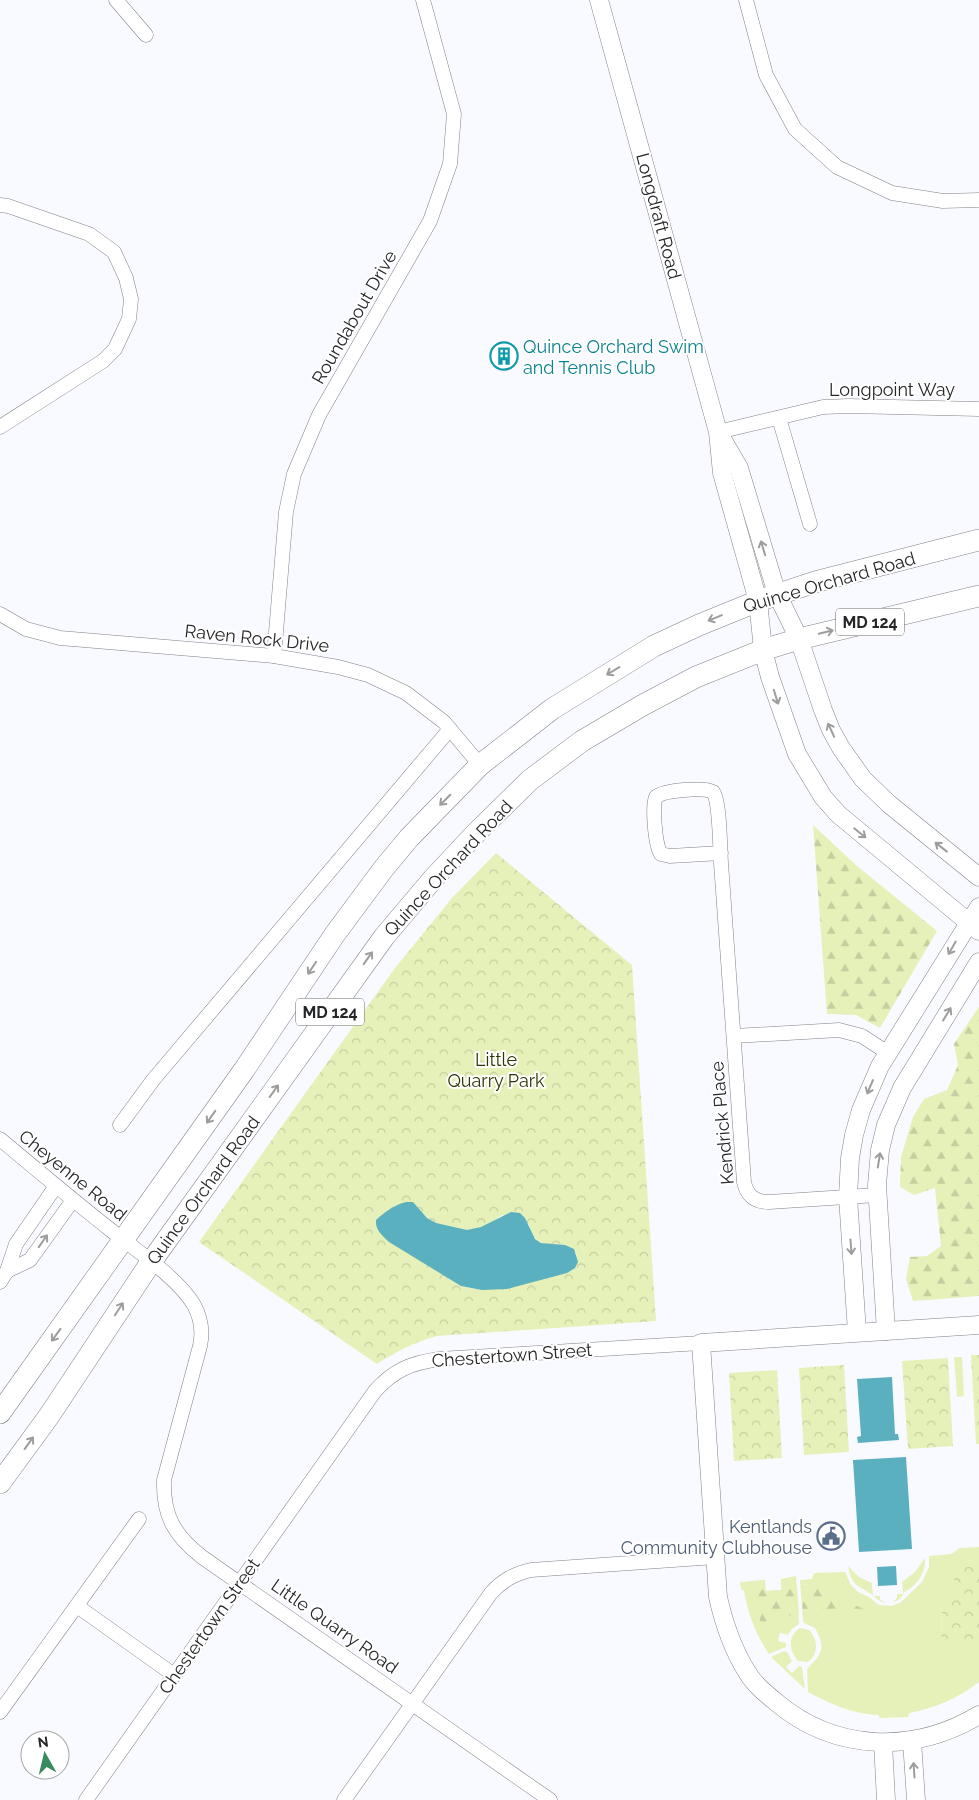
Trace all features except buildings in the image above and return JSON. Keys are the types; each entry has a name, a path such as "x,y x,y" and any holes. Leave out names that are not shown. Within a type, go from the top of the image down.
{"main road":[{"name":"Quince Orchard Road","path":"0,1413 244,1070 335,934 409,838 480,765 552,709 654,646 699,625 767,598 815,582 979,540"},
{"name":"Quince Orchard Road","path":"0,1483 48,1416 151,1262 384,937 432,880 530,780 582,741 643,704 696,677 762,650 799,639 979,596"}],"street":[{"path":"116,0 146,35"},
{"name":"Roundabout Drive","path":"274,656 286,512 294,474 319,415 430,221 450,164 454,114 423,0"},
{"name":"Longdraft Road","path":"599,0 718,432 739,468 767,598"},
{"path":"746,0 766,75 791,122 795,129 837,167 892,193 943,201 979,200"},
{"path":"0,205 8,206 89,234 114,252 126,278 131,299 129,319 115,349 103,361 0,427"},
{"name":"Longpoint Way","path":"718,432 823,407 979,408"},
{"path":"779,418 810,524"},
{"path":"767,598 799,639 830,730 852,765 863,779 889,804 979,877"},
{"path":"767,598 762,650 796,754 824,797 838,814 974,927"},
{"name":"Raven Rock Drive","path":"0,614 26,629 60,638 274,656 338,667 368,675 406,693 444,722 480,765"},
{"path":"120,1124 153,1080 450,729"},
{"name":"Kendrick Place","path":"721,853 670,856 661,854 657,846 654,804 656,796 664,792 704,790 713,792 717,801 721,853 734,1036 744,1182 748,1194 755,1200 765,1202 877,1195"},
{"path":"857,1332 848,1197 850,1158 854,1135 871,1086 888,1053 974,927 979,907"},
{"path":"886,1331 877,1195 880,1150 886,1125 902,1088 979,962"},
{"name":"Kendrick Place","path":"734,1036 838,1030 862,1036 888,1053"},
{"name":"Cheyenne Road","path":"0,1139 123,1240"},
{"path":"4,1277 16,1244 56,1186"},
{"path":"4,1277 30,1260 73,1200"},
{"name":"Little Quarry Road","path":"123,1240 151,1262 188,1296 200,1318 202,1328 197,1361 164,1480 167,1513 176,1531 192,1549 550,1800"},
{"name":"Chestertown Street","path":"86,1800 375,1391 387,1378 403,1368 438,1358 979,1325"},
{"path":"701,1343 718,1597 728,1633 748,1673 762,1690 785,1710 828,1732 848,1738 883,1743 912,1741 949,1731 979,1715"},
{"path":"0,1712 139,1519"},
{"path":"344,1800 491,1593 502,1582 515,1574 548,1568 715,1558"},
{"path":"77,1606 174,1675"},
{"path":"912,1741 916,1800"},
{"path":"883,1743 886,1800"}],"green space":[{"path":"813,825 857,866 937,931 880,1028 856,1015 827,1014"},
{"name":"Little Quarry Park","path":"496,853 632,965 656,1321 437,1336 391,1355 377,1364 199,1242 395,968 452,898","holes":["417,1206 422,1213 437,1224 464,1230 481,1227 502,1215 529,1224 533,1235 538,1241 545,1244 566,1246 577,1255 482,1290 461,1286 420,1260"]},
{"path":"979,1007 979,1296 913,1301 906,1279 910,1257 927,1256 941,1246 935,1188 914,1195 900,1187 901,1157 913,1117 924,1099 947,1090 958,1065 954,1044"},
{"path":"971,1355 979,1355 979,1444 976,1444"},
{"path":"954,1357 962,1357 964,1396 957,1397"},
{"path":"948,1358 953,1446 908,1449 902,1361"},
{"path":"844,1365 849,1452 804,1455 799,1368"},
{"path":"777,1370 782,1458 734,1461 729,1373"},
{"path":"979,1547 979,1567 954,1567 954,1601 942,1601 941,1645 979,1645 979,1682 955,1698 909,1713 908,1717 880,1718 878,1715 859,1713 825,1701 808,1692 807,1669 816,1660 821,1651 821,1641 815,1628 803,1621 800,1580 812,1579 814,1573 845,1572 851,1585 858,1592 869,1597 879,1605 891,1606 900,1603 922,1582 929,1567 929,1556 951,1554 960,1548","holes":["820,1583 838,1599 801,1585"]},
{"path":"925,1558 924,1569 917,1583 904,1592 903,1596 897,1601 893,1602 897,1598 897,1594 903,1594 902,1582 915,1572"},
{"path":"848,1566 859,1577 872,1583 873,1596 853,1581"},
{"path":"954,1567 979,1567 979,1645 941,1645 942,1601 954,1600"},
{"path":"796,1576 799,1624 788,1635 780,1633 778,1641 786,1643 786,1647 769,1654 753,1624 740,1582 765,1580 766,1591 781,1590 781,1579"},
{"path":"820,1583 838,1599 875,1613 803,1615 801,1585"},
{"path":"797,1585 799,1615 778,1616 762,1630 754,1589 765,1588 765,1591 782,1590 782,1586"},
{"path":"873,1596 880,1596 880,1599 885,1603 879,1600"},
{"path":"800,1628 809,1630 816,1642 816,1651 808,1662 798,1661 791,1648 791,1639"},
{"path":"784,1651 787,1652 792,1661 786,1667 792,1673 799,1666 802,1667 805,1689 771,1657"}],"water":[{"path":"406,1202 413,1202 427,1218 436,1223 467,1230 481,1227 511,1212 520,1213 525,1218 535,1239 541,1243 565,1245 574,1249 578,1262 575,1268 567,1273 507,1289 482,1290 461,1286 389,1242 380,1232 376,1220 390,1209"},
{"path":"892,1377 895,1434 898,1434 899,1440 858,1443 857,1437 861,1436 857,1379"},
{"path":"906,1457 912,1549 859,1552 853,1460"},
{"path":"896,1566 897,1585 878,1586 877,1567"}],"place":[{"name":"Quince Orchard Swim and Tennis Club","path":"504,356"},
{"name":"Kentlands Community Clubhouse","path":"831,1536"}]}
